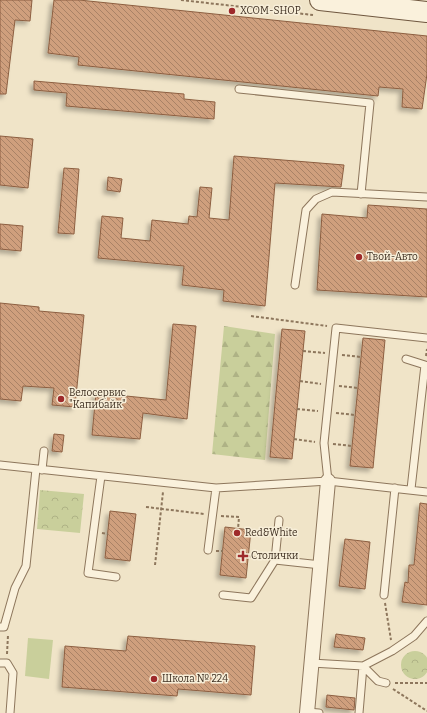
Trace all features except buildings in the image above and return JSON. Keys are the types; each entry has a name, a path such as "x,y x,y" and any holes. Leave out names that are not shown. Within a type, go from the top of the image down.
{"street":[{"path":"318,8 427,12"},
{"path":"311,713 311,663 328,481"}],"lane":[{"path":"239,89 370,102 361,194"},
{"path":"296,286 306,210 316,198 332,192 427,197"},
{"path":"328,481 324,443 336,328 427,338"},
{"path":"406,359 425,365 411,489"},
{"path":"2,627 15,588 26,566 39,469 44,451"},
{"path":"0,465 216,488 328,481 411,489 427,492"},
{"path":"101,476 88,573 116,577"},
{"path":"208,550 216,488"},
{"path":"384,595 395,488"},
{"path":"223,595 251,598 275,560 279,520"},
{"path":"275,560 321,565"},
{"path":"311,663 363,666 392,651 414,636 427,622"},
{"path":"3,663 13,673 10,713"},
{"path":"363,666 378,681 386,683"},
{"path":"359,713 363,666"}],"path":[{"path":"181,0 318,8"},
{"path":"251,316 336,328"},
{"path":"155,565 164,483"},
{"path":"146,507 239,517 238,529"},
{"path":"248,556 275,560"},
{"path":"384,595 392,651"},
{"path":"2,627 9,629 3,663"},
{"path":"386,683 427,683"},
{"path":"397,691 427,711"}],"green space":[{"path":"224,326 275,334 265,460 212,454"},
{"path":"40,490 84,494 80,533 37,529"},
{"path":"28,638 53,640 49,679 25,676"},
{"path":"415,651 425,655 429,665 425,675 415,679 405,675 401,665 405,655"}],"place":[{"name":"XCOM-SHOP","path":"232,11"},
{"name":"Твой-Авто","path":"359,257"},
{"name":"Велосервис \"Капибайк\"","path":"61,399"},
{"name":"Red&White","path":"237,533"},
{"name":"Столички","path":"243,556"},
{"name":"Школа № 224","path":"154,679"}]}
